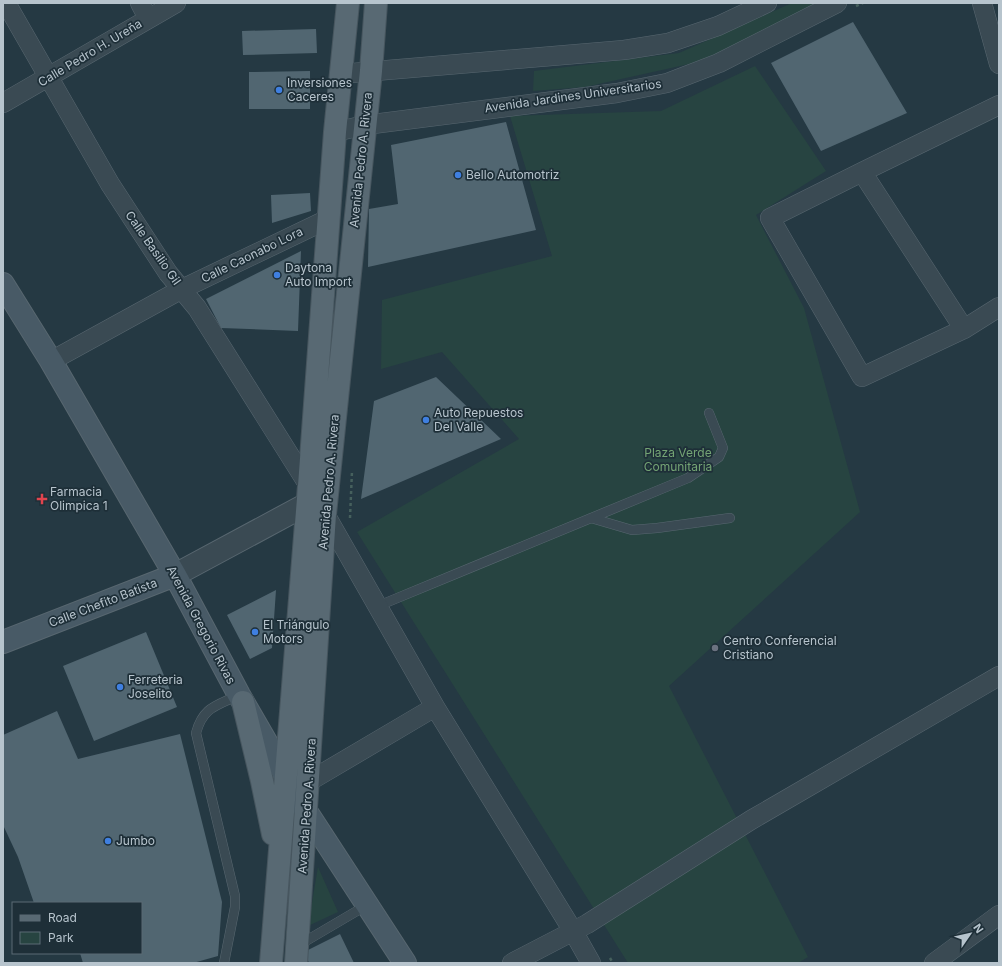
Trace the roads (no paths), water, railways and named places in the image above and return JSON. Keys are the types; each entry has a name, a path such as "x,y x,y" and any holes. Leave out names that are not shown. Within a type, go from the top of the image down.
{"main road":[{"name":"Avenida Pedro A. Rivera","path":"298,957 308,782 314,502 328,219 340,74 348,3"},
{"name":"Avenida Pedro A. Rivera","path":"271,963 285,774 314,502 365,125 376,3"},
{"name":"Avenida Gregorio Rivas","path":"3,284 51,362 175,575 241,699 306,811 405,963"},
{"name":"Calle Chefito Batista","path":"3,642 175,575"},
{"path":"241,699 262,781 278,861"}],"street":[{"name":"Calle Basilio Gil","path":"6,3 110,184 168,273 197,308 378,606 435,707 573,931 600,960"},
{"name":"Calle Pedro H. Ureña","path":"3,103 49,78 144,11 176,3"},
{"path":"340,74 624,50 668,43 718,26 767,3"},
{"name":"Avenida Jardines Universitarios","path":"335,132 365,125 617,93 667,83 719,63 837,3"},
{"path":"982,3 999,64"},
{"path":"999,105 770,218 862,377 964,329 999,307"},
{"path":"862,172 964,329"},
{"name":"Calle Caonabo Lora","path":"51,362 182,289 328,219"},
{"name":"Calle Chefito Batista","path":"175,575 314,502"},
{"path":"512,963 573,931 751,820 999,676"},
{"path":"308,782 435,707"},
{"path":"934,963 999,915"}],"lane":[{"path":"378,606 688,478 719,457 723,448 710,412"},
{"path":"591,518 632,530 730,518"},
{"path":"224,963 235,907 235,896 196,733 198,724 208,709 241,699"},
{"path":"298,957 367,905"}],"place":[{"name":"Inversiones Caceres","path":"279,90"},
{"name":"Bello Automotriz","path":"458,175"},
{"name":"Daytona Auto Import","path":"277,275"},
{"name":"Auto Repuestos Del Valle","path":"426,420"},
{"name":"Farmacia Olimpica 1","path":"42,499"},
{"name":"El Triángulo Motors","path":"255,632"},
{"name":"Centro Conferencial Cristiano","path":"715,648"},
{"name":"Ferreteria Joselito","path":"120,687"},
{"name":"Jumbo","path":"108,841"}],"park label":[{"name":"Plaza Verde Comunitaria","path":"678,460"}]}
